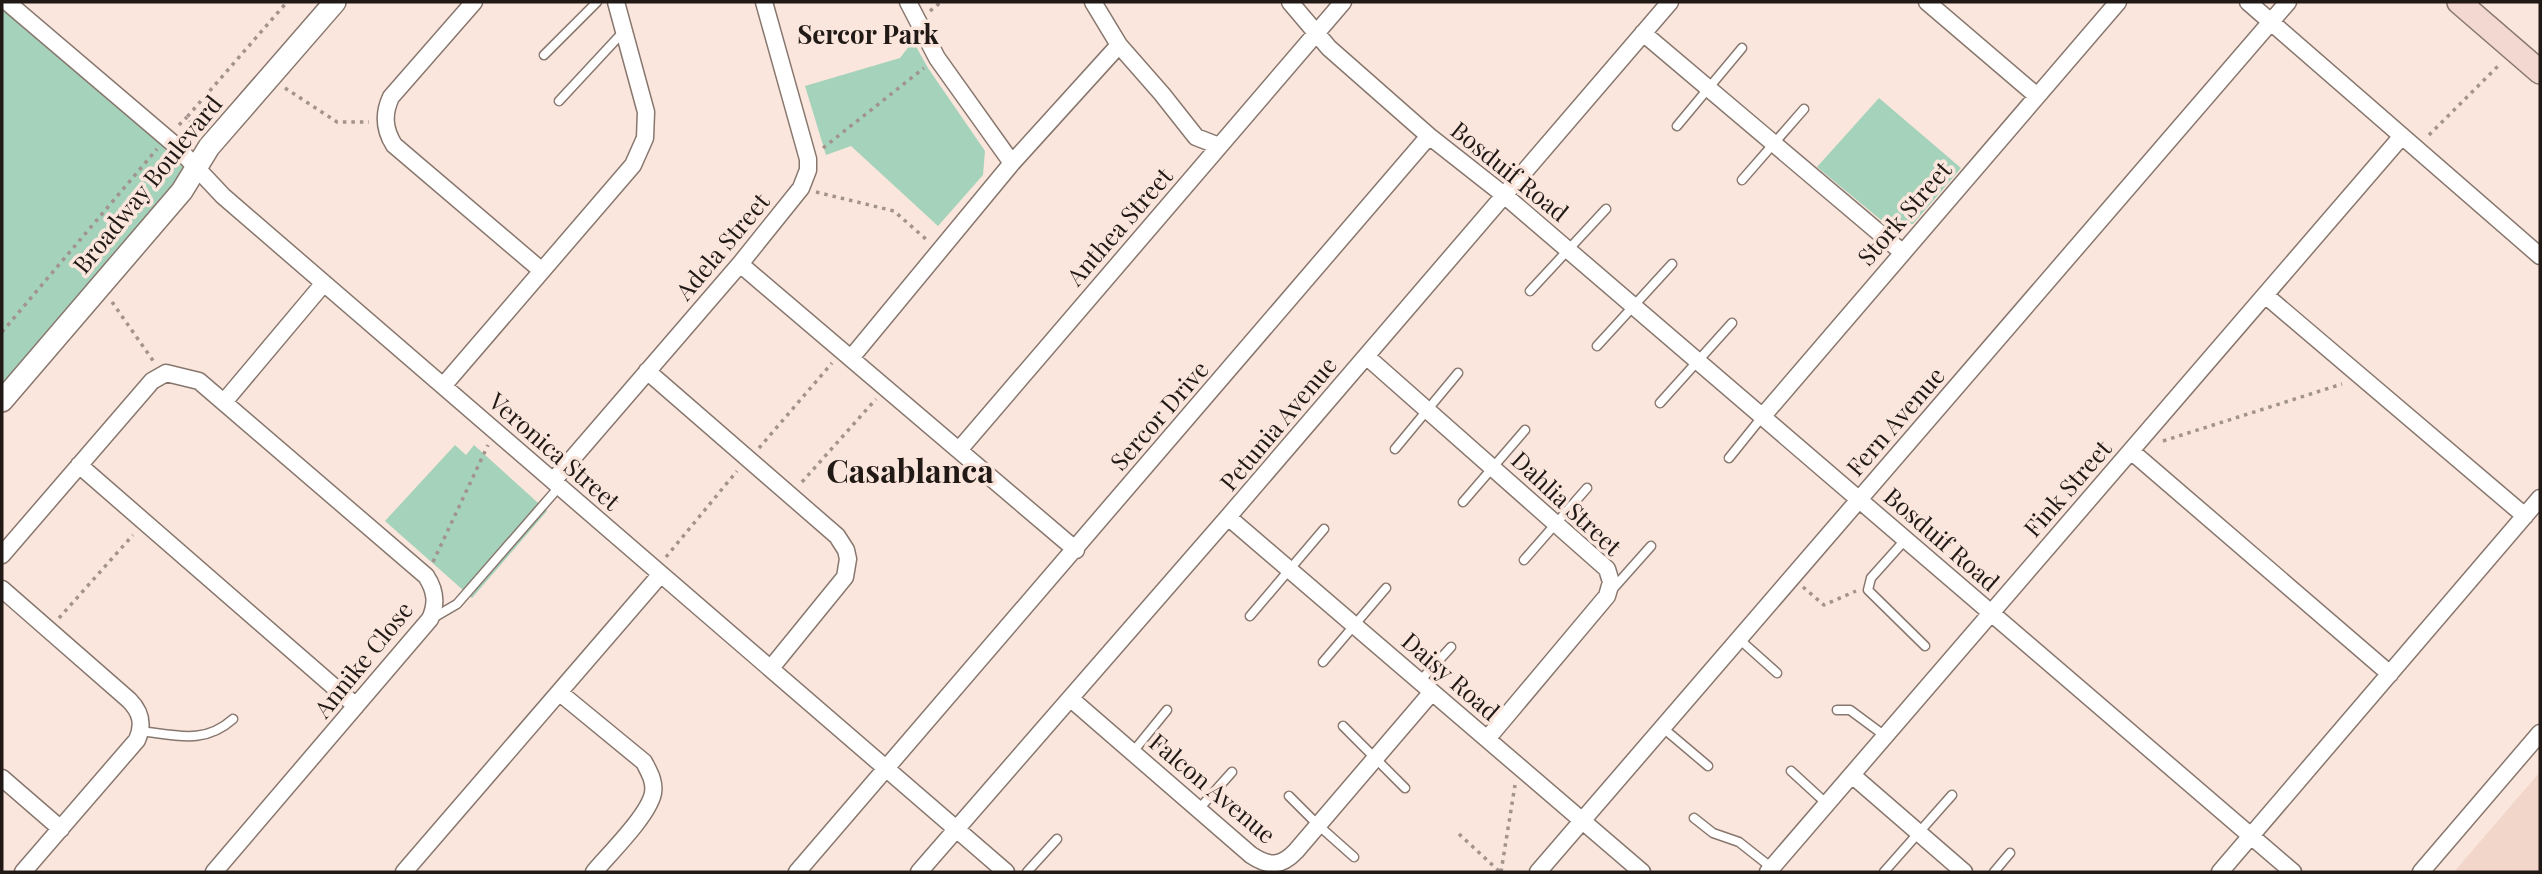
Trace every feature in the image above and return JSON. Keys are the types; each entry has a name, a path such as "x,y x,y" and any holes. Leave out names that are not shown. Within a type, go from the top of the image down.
{"main road":[{"path":"2459,2 2540,72"}],"street":[{"name":"Veronica Street","path":"7,2 166,138 223,196 886,768"},
{"name":"Broadway Boulevard","path":"2,401 183,191 209,147 335,2"},
{"path":"474,2 391,97 385,113 386,130 394,145 542,271"},
{"path":"443,386 633,165 640,152 645,138 646,112 616,2"},
{"name":"Adela Street","path":"556,484 740,264 801,188 805,179 808,159 764,2"},
{"path":"908,2 937,58 1012,163"},
{"path":"1093,2 1119,45 1196,137 1219,146"},
{"path":"1290,2 1329,48 1429,136"},
{"name":"Anthea Street","path":"959,450 1343,2"},
{"name":"Petunia Avenue","path":"919,872 1670,2"},
{"path":"1927,2 2037,96"},
{"name":"Stork Street","path":"1762,417 2118,2"},
{"path":"2248,2 2540,256"},
{"name":"Fern Avenue","path":"1538,872 2288,2"},
{"path":"1643,33 1902,253"},
{"path":"850,358 1012,163 1119,45"},
{"name":"Bosduif Road","path":"1429,136 1504,195 2293,872"},
{"name":"Sercor Drive","path":"797,872 1429,136"},
{"name":"Fink Street","path":"1770,870 2402,136"},
{"path":"740,264 1076,550"},
{"path":"224,402 324,283"},
{"path":"2265,295 2525,516"},
{"name":"Dahlia Street","path":"1366,356 1607,569 1611,582 1607,596 1487,740"},
{"path":"647,372 794,500 842,543 846,550 848,568 840,586 771,668"},
{"path":"2,555 152,381 163,375"},
{"name":"Annike Close","path":"163,375 180,375 199,381 426,576 435,598 430,619 214,872"},
{"path":"2131,451 2390,674"},
{"path":"79,465 356,706"},
{"path":"2220,872 2540,498"},
{"name":"Daisy Road","path":"1228,517 1642,872"},
{"path":"404,872 661,574"},
{"path":"2,589 135,706 141,720 137,740 23,872"},
{"name":"Falcon Avenue","path":"1071,699 1251,855 1271,865 1286,861 1318,825 1375,759 1426,686"},
{"path":"560,693 644,762 652,777 654,792 647,810 594,872"},
{"path":"2421,872 2540,733"},
{"path":"886,768 1006,872"},
{"path":"1852,775 1964,872"},
{"path":"2,778 61,829"}],"lane":[{"path":"544,55 597,2"},
{"path":"559,101 624,31"},
{"path":"1676,125 1742,48"},
{"path":"1741,180 1804,109"},
{"path":"1530,292 1606,209"},
{"path":"1597,346 1672,264"},
{"path":"1660,403 1732,323"},
{"path":"1395,449 1458,373"},
{"name":"Stork Street","path":"1729,458 1762,417"},
{"path":"1463,502 1525,430"},
{"path":"430,619 457,604 556,484"},
{"path":"1524,560 1587,488"},
{"path":"1250,616 1324,530"},
{"path":"1905,540 1867,586 1872,596 1925,646"},
{"path":"1607,596 1651,546"},
{"path":"1323,662 1386,588"},
{"path":"1739,639 1777,673"},
{"path":"1426,686 1451,647"},
{"path":"1132,752 1167,710"},
{"path":"1836,710 1850,710 1885,736"},
{"path":"140,731 200,736 212,733 233,719"},
{"path":"1343,726 1405,788"},
{"path":"1662,728 1708,766"},
{"path":"1791,771 1827,804"},
{"path":"1198,810 1232,772"},
{"path":"1884,872 1952,795"},
{"path":"1289,796 1354,857"},
{"path":"1694,818 1713,833 1739,842 1770,870"},
{"path":"1027,872 1057,839"},
{"path":"1994,872 2010,853"}],"path":[{"path":"2,332 166,138 287,2"},
{"path":"2402,136 2430,135 2514,49"},
{"path":"808,159 937,58"},
{"path":"270,78 337,122 385,121"},
{"path":"187,117 209,147"},
{"path":"801,188 894,211 940,251"},
{"path":"101,286 163,375"},
{"path":"2131,451 2362,377"},
{"path":"794,500 803,479 886,388"},
{"path":"426,576 495,431"},
{"path":"49,630 144,522"},
{"path":"1792,577 1824,605 1867,586"},
{"path":"1501,872 1518,766"},
{"path":"1459,834 1501,872"}],"shaded area":[{"path":"2540,772 2540,872 2454,872"}],"green space":[{"path":"2,2 196,167 2,400"},
{"path":"913,41 928,68 985,151 983,175 938,226 851,146 826,155 805,86 900,58"},
{"path":"1879,98 1961,168 1913,224 1887,225 1817,167"},
{"path":"455,445 466,455 474,445 547,511 472,598 385,521"}],"district":[{"name":"Sercor Park","path":"868,35"},
{"name":"Casablanca","path":"910,472"}]}
